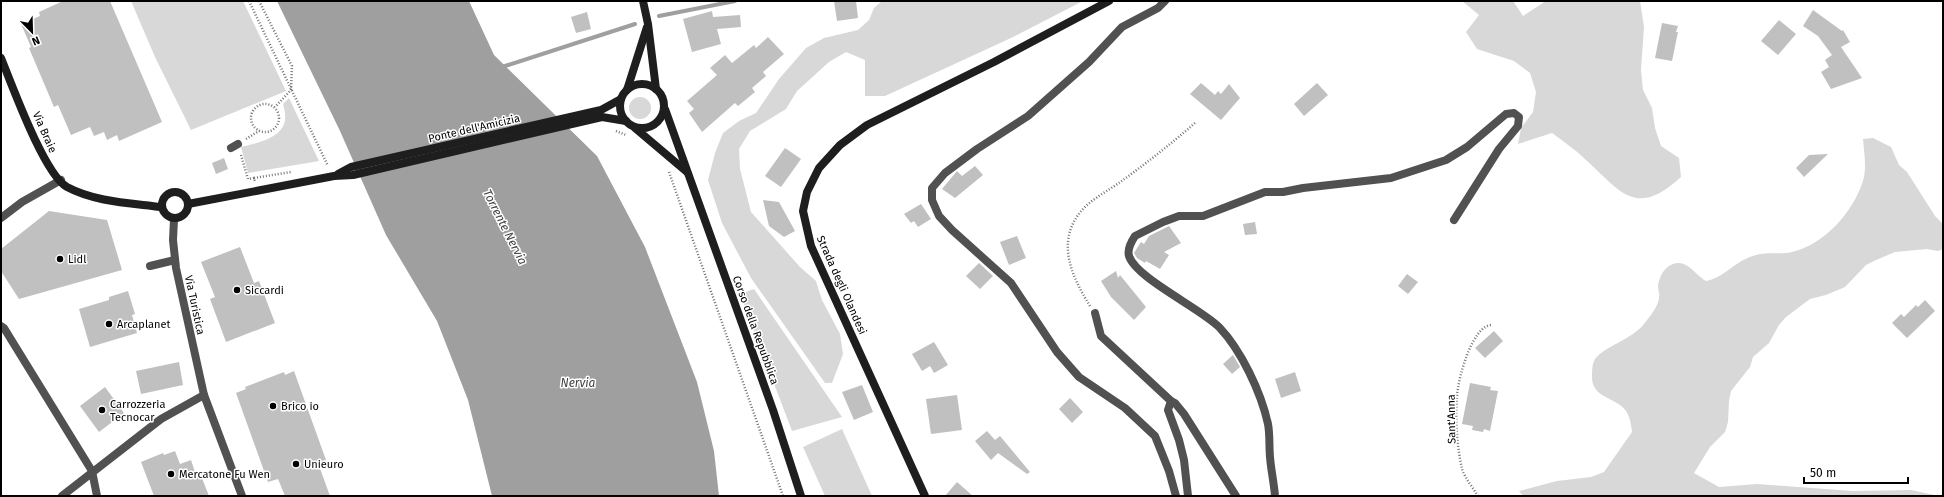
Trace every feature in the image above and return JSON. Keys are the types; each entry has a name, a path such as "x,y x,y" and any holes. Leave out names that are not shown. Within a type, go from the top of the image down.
{"main road":[{"path":"643,1 648,24 656,89"},
{"name":"Strada degli Olandesi","path":"925,496 811,246 803,211 807,192 819,168 840,145 868,125 994,62 1108,1"},
{"path":"602,114 621,99 627,90 648,24"},
{"name":"Via Braie","path":"1,58 44,159 66,186 95,198 161,207"},
{"path":"602,114 626,121 635,127 648,128 654,125 663,115 665,109 662,94 656,89 645,84 638,84 627,90"},
{"path":"621,99 622,114 626,121"},
{"name":"Corso della Repubblica","path":"665,109 773,410 802,496"},
{"name":"Ponte dell'Amicizia","path":"188,204 334,176 602,114"},
{"name":"Corso della Repubblica","path":"635,127 688,173"},
{"path":"173,192 184,196 188,204 186,212 183,216 174,219 166,215 161,207 161,203 165,195 173,192"}],"street":[{"path":"1165,1 1158,8 1122,27 1089,62 1028,116 977,149 945,173 932,188 932,200 939,216 952,230 1011,283 1057,352 1079,377 1125,408 1155,436 1170,471 1176,496"},
{"path":"1275,496 1270,458 1268,424 1251,378 1240,356 1218,327 1197,310 1146,275 1135,265 1129,256 1129,251 1130,245 1135,236 1179,216 1203,216 1265,192 1283,192 1302,188 1392,178 1446,160 1467,147 1506,114 1514,113 1519,117 1518,126 1499,149 1454,220"},
{"path":"1,218 22,202 61,180"},
{"name":"Via Turistica","path":"174,219 173,240 175,260 204,395 242,496"},
{"path":"150,266 175,260"},
{"path":"1094,313 1101,336 1171,401 1175,403 1184,414 1236,496"},
{"path":"1,326 4,328 27,362 92,471 97,496"},
{"path":"62,496 92,471 161,419 204,395"},
{"path":"1171,401 1168,410 1182,453 1188,496"}],"path":[{"path":"249,1 259,19 291,90 328,166 321,167"},
{"path":"259,1 292,66 291,90 275,107"},
{"path":"260,104 275,107 279,115 278,124 268,132 259,131 252,125 251,120 253,111 260,104"},
{"path":"1094,313 1076,283 1069,260 1068,238 1073,221 1086,206 1161,151 1196,123"},
{"path":"613,130 631,137"},
{"path":"245,170 234,146 259,131"},
{"path":"668,170 783,496"},
{"path":"254,178 299,171"},
{"name":"Sant'Anna","path":"1478,496 1463,471 1458,431 1457,395 1468,352 1479,331 1488,325 1492,325"}],"shaded area":[{"path":"131,1 243,1 286,91 191,130 155,57"},
{"path":"882,1 1083,1 1011,38 885,96 865,96 865,60 846,52 829,62 797,91 786,109 750,131 739,149 740,169 751,212 800,267 816,281 822,300 840,334 843,354 832,383 825,383 751,278 722,223 708,180 715,153 723,133 739,121 756,113 779,79 806,48 824,38 858,30 869,20 874,8"},
{"path":"1462,1 1513,1 1523,16 1546,1 1640,1 1644,27 1641,70 1643,90 1652,108 1655,128 1661,146 1679,158 1681,177 1665,189 1652,196 1641,198 1630,196 1620,191 1578,153 1552,133 1518,144 1521,128 1533,112 1536,92 1530,73 1514,61 1477,49 1466,32 1479,15"},
{"path":"640,97 648,100 651,108 648,116 640,119 632,116 629,108 632,100"},
{"path":"289,98 319,161 248,173 241,147 261,142 279,132 285,120 283,104"},
{"path":"1873,138 1891,147 1899,165 1907,172 1935,216 1943,224 1943,249 1938,251 1927,249 1895,252 1876,260 1866,265 1845,287 1826,295 1810,299 1786,317 1779,325 1769,343 1753,357 1750,367 1731,391 1728,422 1725,432 1710,447 1694,473 1719,487 1757,484 1852,491 1911,490 1939,496 1523,496 1519,491 1557,481 1591,477 1604,472 1632,432 1626,410 1602,395 1595,388 1592,377 1593,366 1595,359 1599,354 1639,330 1649,318 1658,301 1659,283 1661,276 1667,267 1678,263 1683,264 1691,268 1706,281 1718,277 1747,258 1763,254 1792,252 1816,242 1836,225 1852,204 1863,181 1865,171 1863,139"},
{"path":"754,289 842,417 792,431 740,294"},
{"path":"842,429 872,496 825,496 803,447"}],"water":[{"name":"Nervia","path":"277,1 469,1 494,55 597,156 645,247 697,382 714,451 719,496 492,496 468,400 437,321 386,235 340,131"}],"building":[{"path":"63,1 110,1 162,122 119,141 117,135 107,140 104,132 94,136 90,127 71,135 58,105 54,107 29,48 31,47 21,24 40,16 39,12"},
{"path":"834,1 856,1 858,18 837,21"},
{"path":"1813,10 1842,31 1843,30 1850,42 1841,47 1862,78 1831,89 1821,72 1829,67 1825,60 1832,55 1818,36 1803,26"},
{"path":"712,11 713,17 740,15 741,27 717,29 721,44 692,52 683,19"},
{"path":"587,12 591,29 576,33 571,17"},
{"path":"1779,20 1796,34 1778,55 1761,41"},
{"path":"1662,23 1678,26 1672,61 1655,58"},
{"path":"768,37 784,54 763,72 766,76 752,88 755,92 738,106 735,103 702,132 689,113 694,109 687,101 717,75 710,68 725,55 732,63 754,45 756,48"},
{"path":"1201,83 1215,95 1218,91 1221,94 1229,84 1240,98 1221,120 1190,94"},
{"path":"1317,83 1328,95 1304,116 1294,104"},
{"path":"785,148 801,159 781,187 765,176"},
{"path":"1828,154 1804,177 1796,168 1809,155"},
{"path":"224,158 228,169 216,174 212,163"},
{"path":"975,166 983,175 955,198 942,189 957,171 962,176"},
{"path":"763,200 779,202 795,231 784,237 769,226"},
{"path":"921,204 931,219 918,227 914,221 911,223 904,214"},
{"name":"Lidl","path":"49,211 107,220 122,270 19,299 1,271 1,249"},
{"path":"1255,222 1257,234 1245,235 1243,224"},
{"path":"1169,226 1181,243 1164,252 1169,255 1160,269 1137,258 1134,253 1141,242 1144,244 1149,236"},
{"path":"1017,236 1026,258 1009,265 1000,242"},
{"name":"Siccardi","path":"240,247 254,283 259,281 275,323 226,342 210,299 215,297 201,262"},
{"path":"979,263 993,276 980,289 966,276"},
{"path":"1116,271 1118,278 1120,275 1146,307 1134,320 1111,297 1101,281"},
{"path":"1407,274 1418,282 1408,294 1398,286"},
{"name":"Arcaplanet","path":"128,291 135,314 132,315 137,333 90,347 79,309 109,300 109,297"},
{"path":"1925,300 1935,311 1907,338 1892,323 1901,314 1904,317 1916,305 1918,307"},
{"path":"1494,331 1503,341 1485,358 1475,348"},
{"path":"934,342 948,365 934,373 930,366 922,371 912,354"},
{"path":"1233,355 1240,367 1232,374 1223,364"},
{"path":"179,362 183,385 141,394 136,371"},
{"path":"294,371 326,460 318,463 330,496 285,496 278,479 268,482 236,393 246,389 245,387 284,372 285,375"},
{"path":"1295,372 1301,391 1281,398 1275,379"},
{"path":"1470,383 1491,387 1490,390 1498,391 1490,431 1484,429 1483,432 1472,430 1473,426 1462,424"},
{"path":"862,385 873,412 854,420 842,392"},
{"name":"Carrozzeria Tecnocar","path":"105,387 124,413 99,432 80,406"},
{"path":"957,395 962,430 931,434 926,399"},
{"path":"1070,398 1083,412 1072,423 1059,409"},
{"path":"987,431 995,440 1000,436 1030,472 1027,474 998,453 991,460 975,441"},
{"name":"Mercatone Fu Wen","path":"175,451 180,464 191,460 196,475 200,473 209,496 154,496 141,462 163,453 164,455"},
{"path":"957,482 973,496 945,496"}],"waterway":[{"path":"659,16 735,1"},
{"path":"502,67 635,24"}],"place":[{"name":"Lidl","path":"60,259"},
{"name":"Siccardi","path":"237,290"},
{"name":"Arcaplanet","path":"109,324"},
{"name":"Brico io","path":"273,406"},
{"name":"Carrozzeria Tecnocar","path":"102,410"},
{"name":"Unieuro","path":"296,464"},
{"name":"Mercatone Fu Wen","path":"171,474"}],"water label":[{"name":"Torrente Nervia","path":"505,227"}]}
